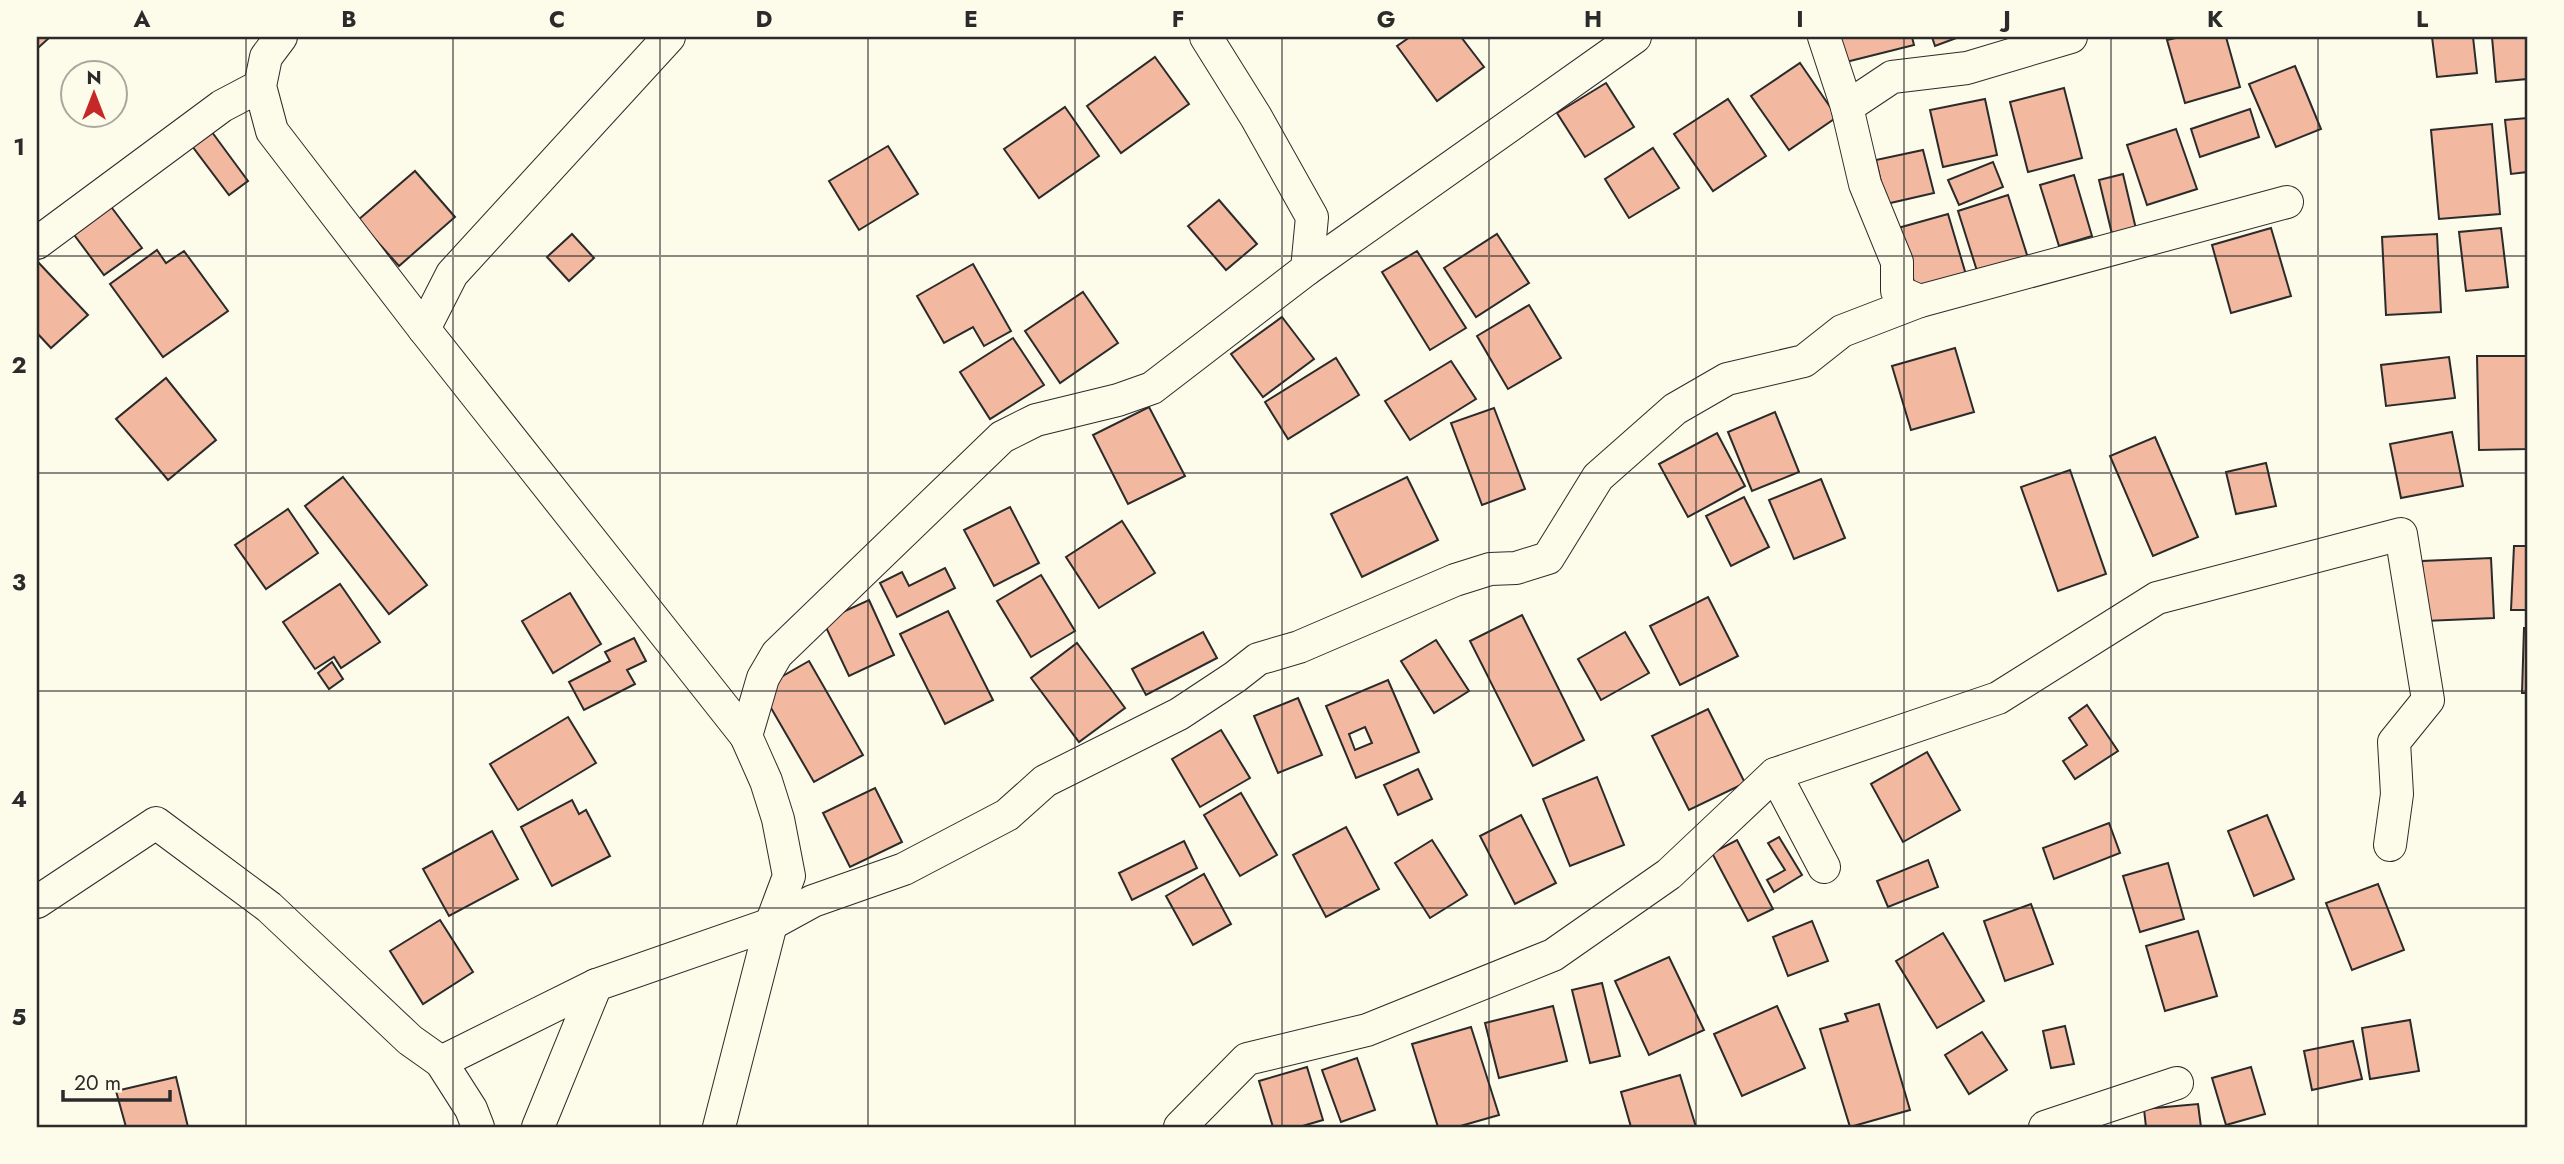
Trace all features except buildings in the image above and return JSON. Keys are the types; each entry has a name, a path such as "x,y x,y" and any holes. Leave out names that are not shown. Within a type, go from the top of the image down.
{"street":[{"path":"281,37 266,57 260,86 272,131 424,329 746,736 766,781 778,819 789,876 771,924 719,1127"},
{"path":"424,329 452,274 669,37"},
{"path":"1206,37 1256,117 1312,217 1307,269"},
{"path":"746,736 763,678 777,654 1002,437 1037,420 1118,400 1152,388 1307,269 1635,37"},
{"path":"1824,37 1847,107 1865,184 1897,262 1897,291 1920,301"},
{"path":"1847,107 1892,77 1967,68 2071,37"},
{"path":"37,243 222,106 260,86"},
{"path":"441,1062 596,985 771,924 813,901 904,869 1007,815 1045,781 1179,714 1236,677 1258,659 1299,647 1455,580 1489,569 1516,568 1548,558 1598,477 1675,409 1727,379 1804,360 1842,331 1920,301 2287,202"},
{"path":"393,286 452,274"},
{"path":"1180,1127 1247,1059 1367,1030 1553,955 1669,874 1775,774 1998,698 2157,598 2401,534 2428,700 2394,742 2397,794 2390,845"},
{"path":"1775,774 1824,867"},
{"path":"37,902 156,823 269,907 410,1040 441,1062 471,1110 478,1127"},
{"path":"789,876 813,901"},
{"path":"538,1127 596,985"},
{"path":"2045,1127 2177,1083"}]}
